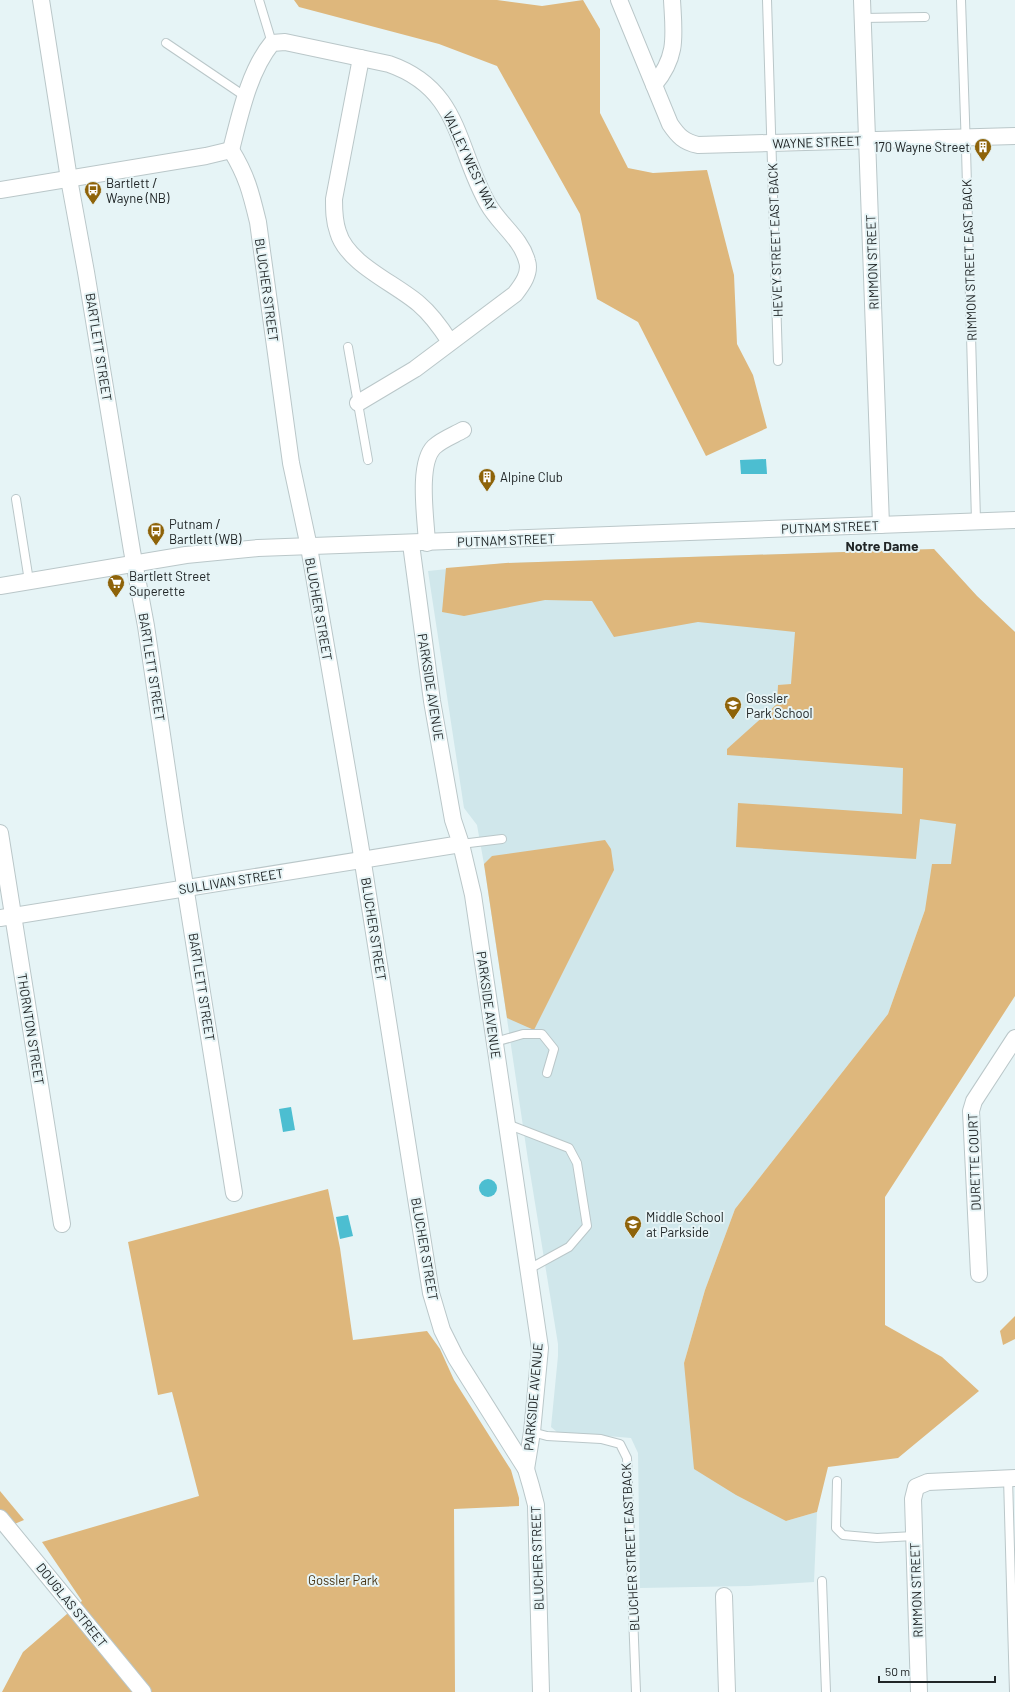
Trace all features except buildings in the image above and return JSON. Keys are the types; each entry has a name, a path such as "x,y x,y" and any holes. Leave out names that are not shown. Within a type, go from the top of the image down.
{"street":[{"name":"BARTLETT STREET","path":"41,0 69,179 146,626 175,823 234,1193"},
{"name":"WAYNE STREET","path":"619,0 670,124 679,137 687,142 698,145 1015,136"},
{"path":"654,85 664,72 672,53 672,0"},
{"name":"RIMMON STREET","path":"862,0 881,525"},
{"name":"VALLEY WEST WAY","path":"272,43 285,42 389,64 405,70 421,79 434,90 444,105 460,138 488,204 521,247 528,263 526,280 515,294 415,369 358,403"},
{"path":"0,190 206,156 231,150 246,97 264,52 272,43"},
{"path":"361,58 334,199 334,216 338,234 346,249 360,262 418,304 431,316 450,342"},
{"name":"BLUCHER STREET","path":"231,150 243,170 251,192 258,222 291,463 309,547 362,859 432,1293 442,1330 456,1358 526,1469 536,1505 541,1692"},
{"path":"427,543 424,497 425,462 434,447 463,430"},
{"name":"PUTNAM STREET","path":"0,586 186,555 258,548 411,544 1015,520"},
{"name":"PARKSIDE AVENUE","path":"411,544 432,701 453,820 461,844 473,895 540,1348 532,1432 526,1469"},
{"name":"THORNTON STREET","path":"0,833 7,917 62,1224"},
{"name":"SULLIVAN STREET","path":"7,917 461,844"},
{"name":"DURETTE COURT","path":"979,1274 971,1111 974,1101 1015,1038"},
{"name":"RIMMON STREET","path":"919,1692 913,1499 916,1488 928,1482 1012,1478"},
{"name":"DOUGLAS STREET","path":"0,1518 143,1692"},
{"path":"724,1596 727,1692"}],"lane":[{"path":"259,0 272,43"},
{"name":"HEVEY STREET EAST BACK","path":"767,0 778,361"},
{"name":"RIMMON STREET EAST BACK","path":"961,0 976,521"},
{"path":"863,18 925,17"},
{"path":"166,42 246,97"},
{"path":"348,347 368,460"},
{"path":"16,499 29,581"},
{"path":"461,844 502,839"},
{"path":"495,1042 523,1034 542,1034 554,1049 547,1073"},
{"path":"507,1124 569,1148 577,1163 587,1226 569,1247 529,1269"},
{"name":"BLUCHER STREET EASTBACK","path":"532,1432 547,1436 600,1439 620,1444 627,1458 636,1692"},
{"path":"1012,1478 1014,1692"},
{"path":"837,1480 836,1528 843,1535 877,1538 914,1536"},
{"path":"822,1581 826,1692"}],"shaded area":[{"path":"934,549 977,596 1015,632 1015,882 925,910 888,1014 735,1209 705,1290 684,1363 786,1521 817,1512 814,1582 749,1586 640,1588 638,1453 631,1438 557,1432 551,1427 558,1344 528,1160 484,864 477,825 464,808 428,571 506,563"}],"green space":[{"path":"294,0 497,0 542,6 583,0 600,29 600,113 628,168 653,173 707,170 734,275 737,344 753,375 767,428 706,456 638,322 597,299 580,214 497,66 439,44 299,7"},
{"path":"934,549 977,596 1015,632 1015,996 885,1197 885,1325 942,1357 979,1391 898,1458 828,1467 817,1512 786,1521 736,1495 694,1469 684,1363 705,1290 735,1209 888,1014 925,910 932,864 951,864 956,824 920,819 916,859 736,847 738,803 902,814 903,768 727,755 727,749 777,704 778,685 791,684 795,632 698,622 614,637 592,601 545,600 464,616 442,612 446,568 506,563"},
{"path":"605,840 611,849 614,870 534,1030 507,1018 484,864 492,856"},
{"name":"Gossler Park","path":"328,1189 340,1248 353,1340 427,1331 440,1349 454,1380 511,1470 519,1498 519,1506 454,1509 455,1692 2,1692 23,1652 82,1601 42,1542 199,1496 172,1392 158,1395 128,1242"},
{"path":"1015,1316 1015,1339 1003,1345 1000,1331"},
{"path":"0,1491 24,1520 0,1530"}],"water":[{"path":"766,459 767,474 741,474 740,460"},
{"path":"291,1107 295,1130 283,1132 279,1109"},
{"path":"484,1179 492,1179 497,1184 495,1195 492,1197 484,1197 479,1192 479,1184"},
{"path":"348,1215 353,1236 340,1239 336,1217"}],"place":[{"name":"170 Wayne Street","path":"983,162"},
{"name":"Bartlett / Wayne (NB)","path":"93,205"},
{"name":"Alpine Club","path":"487,492"},
{"name":"Putnam / Bartlett (WB)","path":"156,546"},
{"name":"Bartlett Street Superette","path":"116,598"},
{"name":"Gossler Park School","path":"733,720"},
{"name":"Middle School at Parkside","path":"633,1239"}],"district":[{"name":"Notre Dame","path":"882,546"}]}
